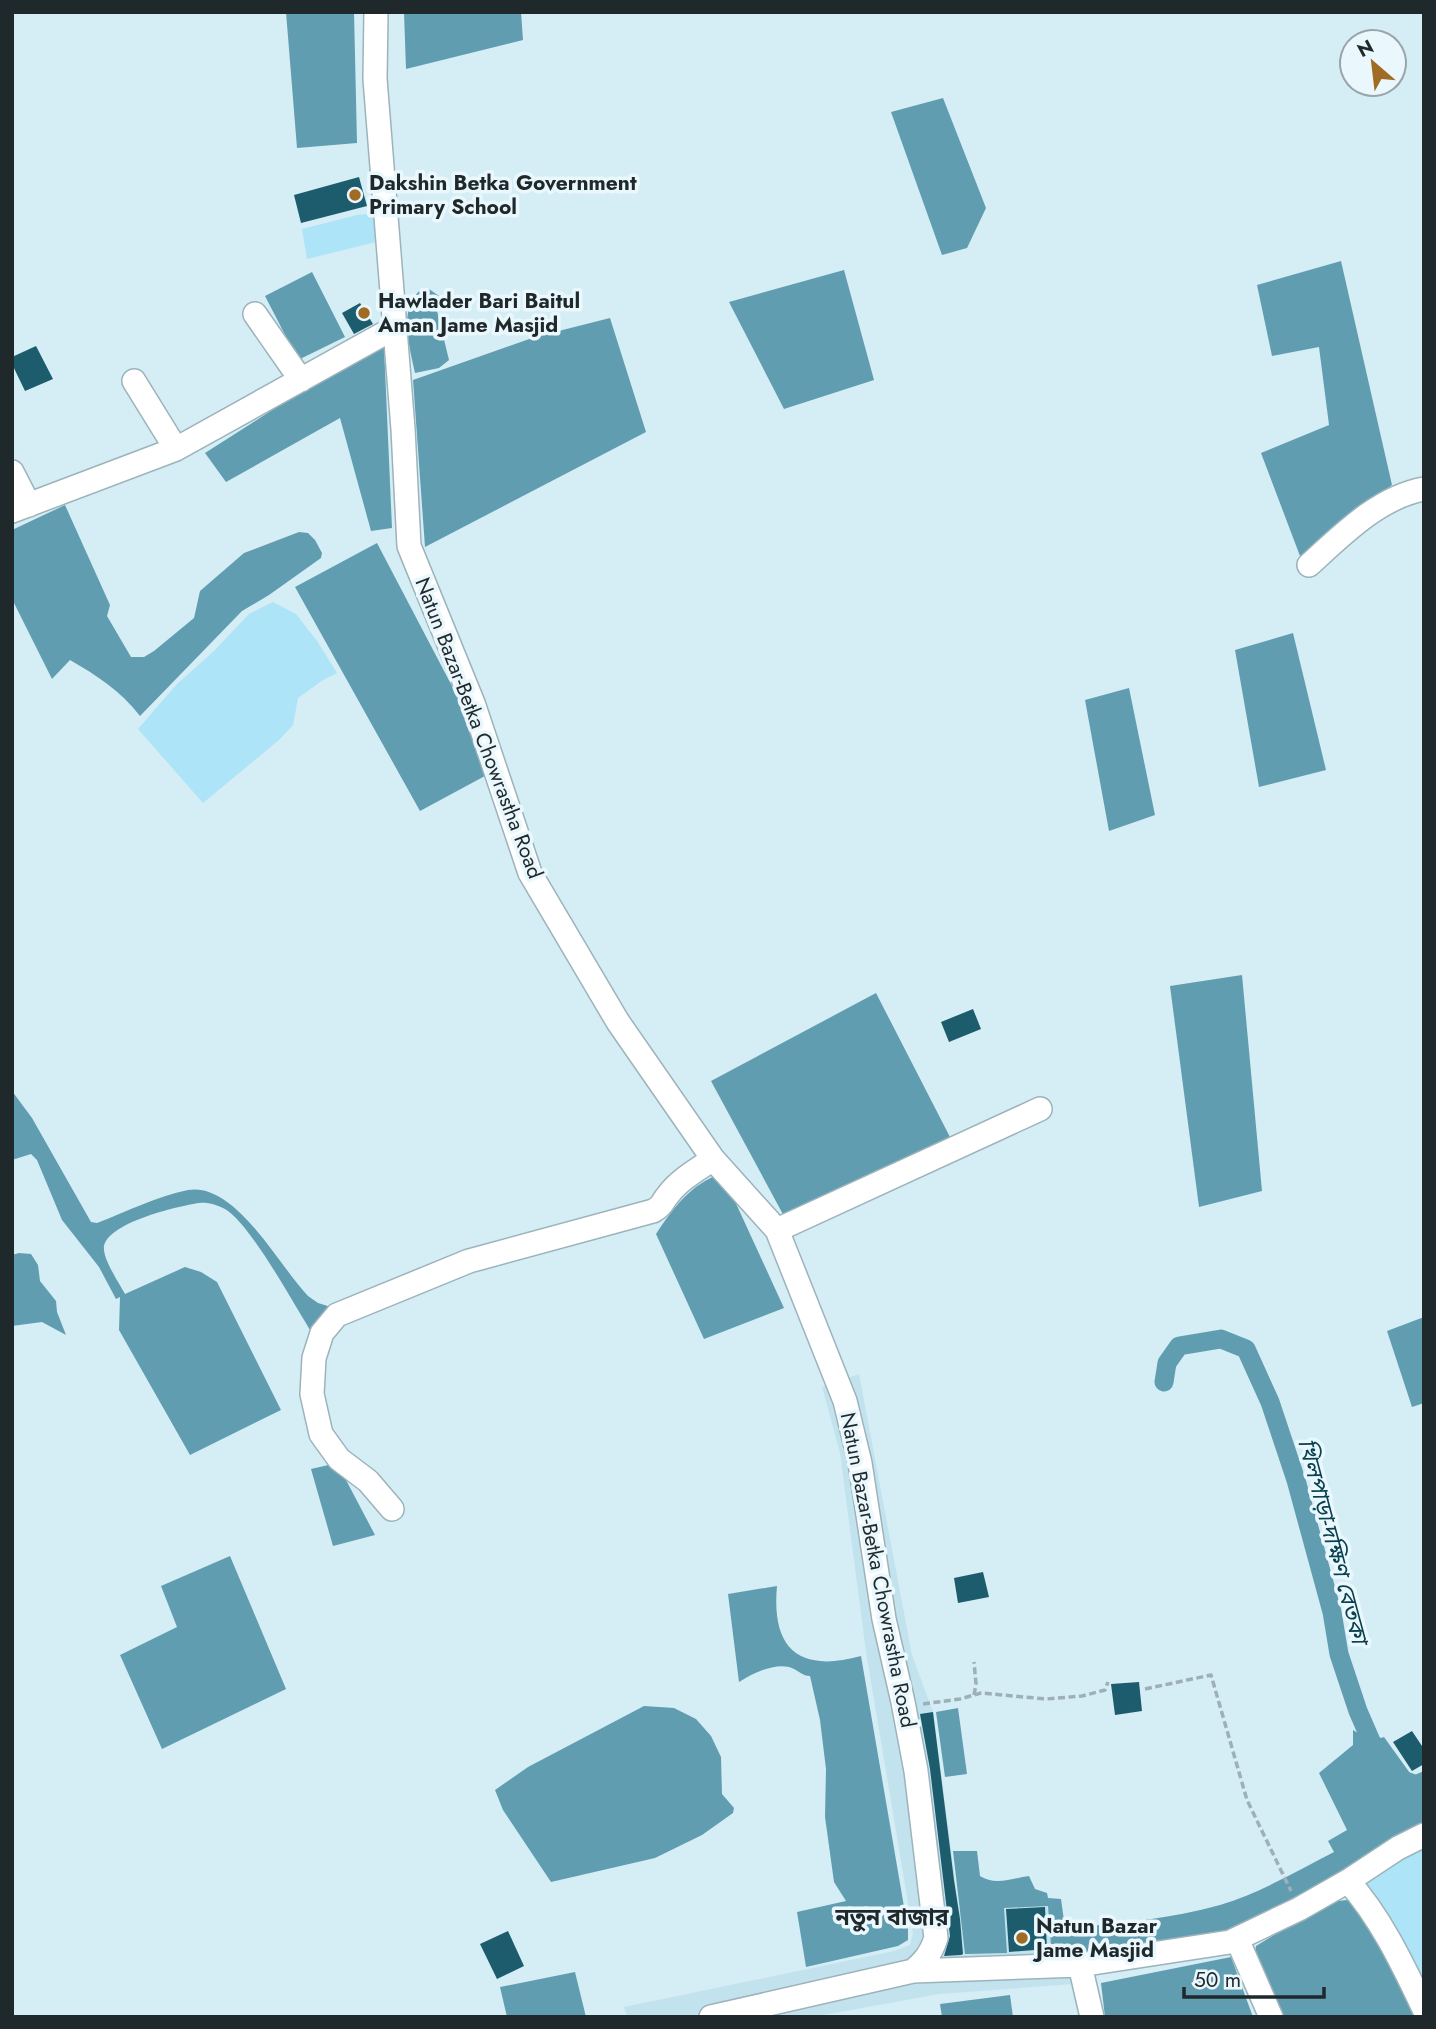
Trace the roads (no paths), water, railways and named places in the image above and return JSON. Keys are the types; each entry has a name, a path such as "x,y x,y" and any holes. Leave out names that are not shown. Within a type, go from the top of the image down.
{"street":[{"name":"Natun Bazar-Betka Chowrastha Road","path":"376,12 375,79 410,546 473,704 530,873 618,1022 713,1159 777,1230 845,1401 860,1463 884,1619 916,1772 936,1938 925,1961 913,1971"},
{"path":"255,314 301,380"},
{"path":"12,472 21,508 176,449 394,328"},
{"path":"134,381 176,449"},
{"path":"1309,565 1355,523 1407,492 1424,489"},
{"path":"777,1230 1040,1110"},
{"path":"393,1509 368,1481 339,1459 321,1434 312,1394 314,1358 322,1333 337,1315 469,1261 653,1211 663,1205 668,1195 693,1172 713,1159"},
{"path":"711,2017 913,1971 1080,1965 1230,1942 1298,1909 1424,1835"},
{"path":"1348,1881 1364,1899 1424,2009"},
{"path":"1237,1939 1271,2017"},
{"path":"1080,1965 1092,2017"}],"waterway":[{"name":"খিলপাড়া-দক্ষিণ বেতকা","path":"1164,1382 1167,1363 1179,1346 1221,1339 1246,1349 1270,1402 1296,1480 1332,1612 1339,1654 1358,1711 1371,1741 1395,1777 1424,1788"}],"place":[{"name":"Dakshin Betka Government Primary School","path":"355,195"},
{"name":"Hawlader Bari Baitul Aman Jame Masjid","path":"364,313"},
{"name":"Natun Bazar Jame Masjid","path":"1022,1938"}],"district":[{"name":"নতুন বাজার","path":"892,1917"}]}
